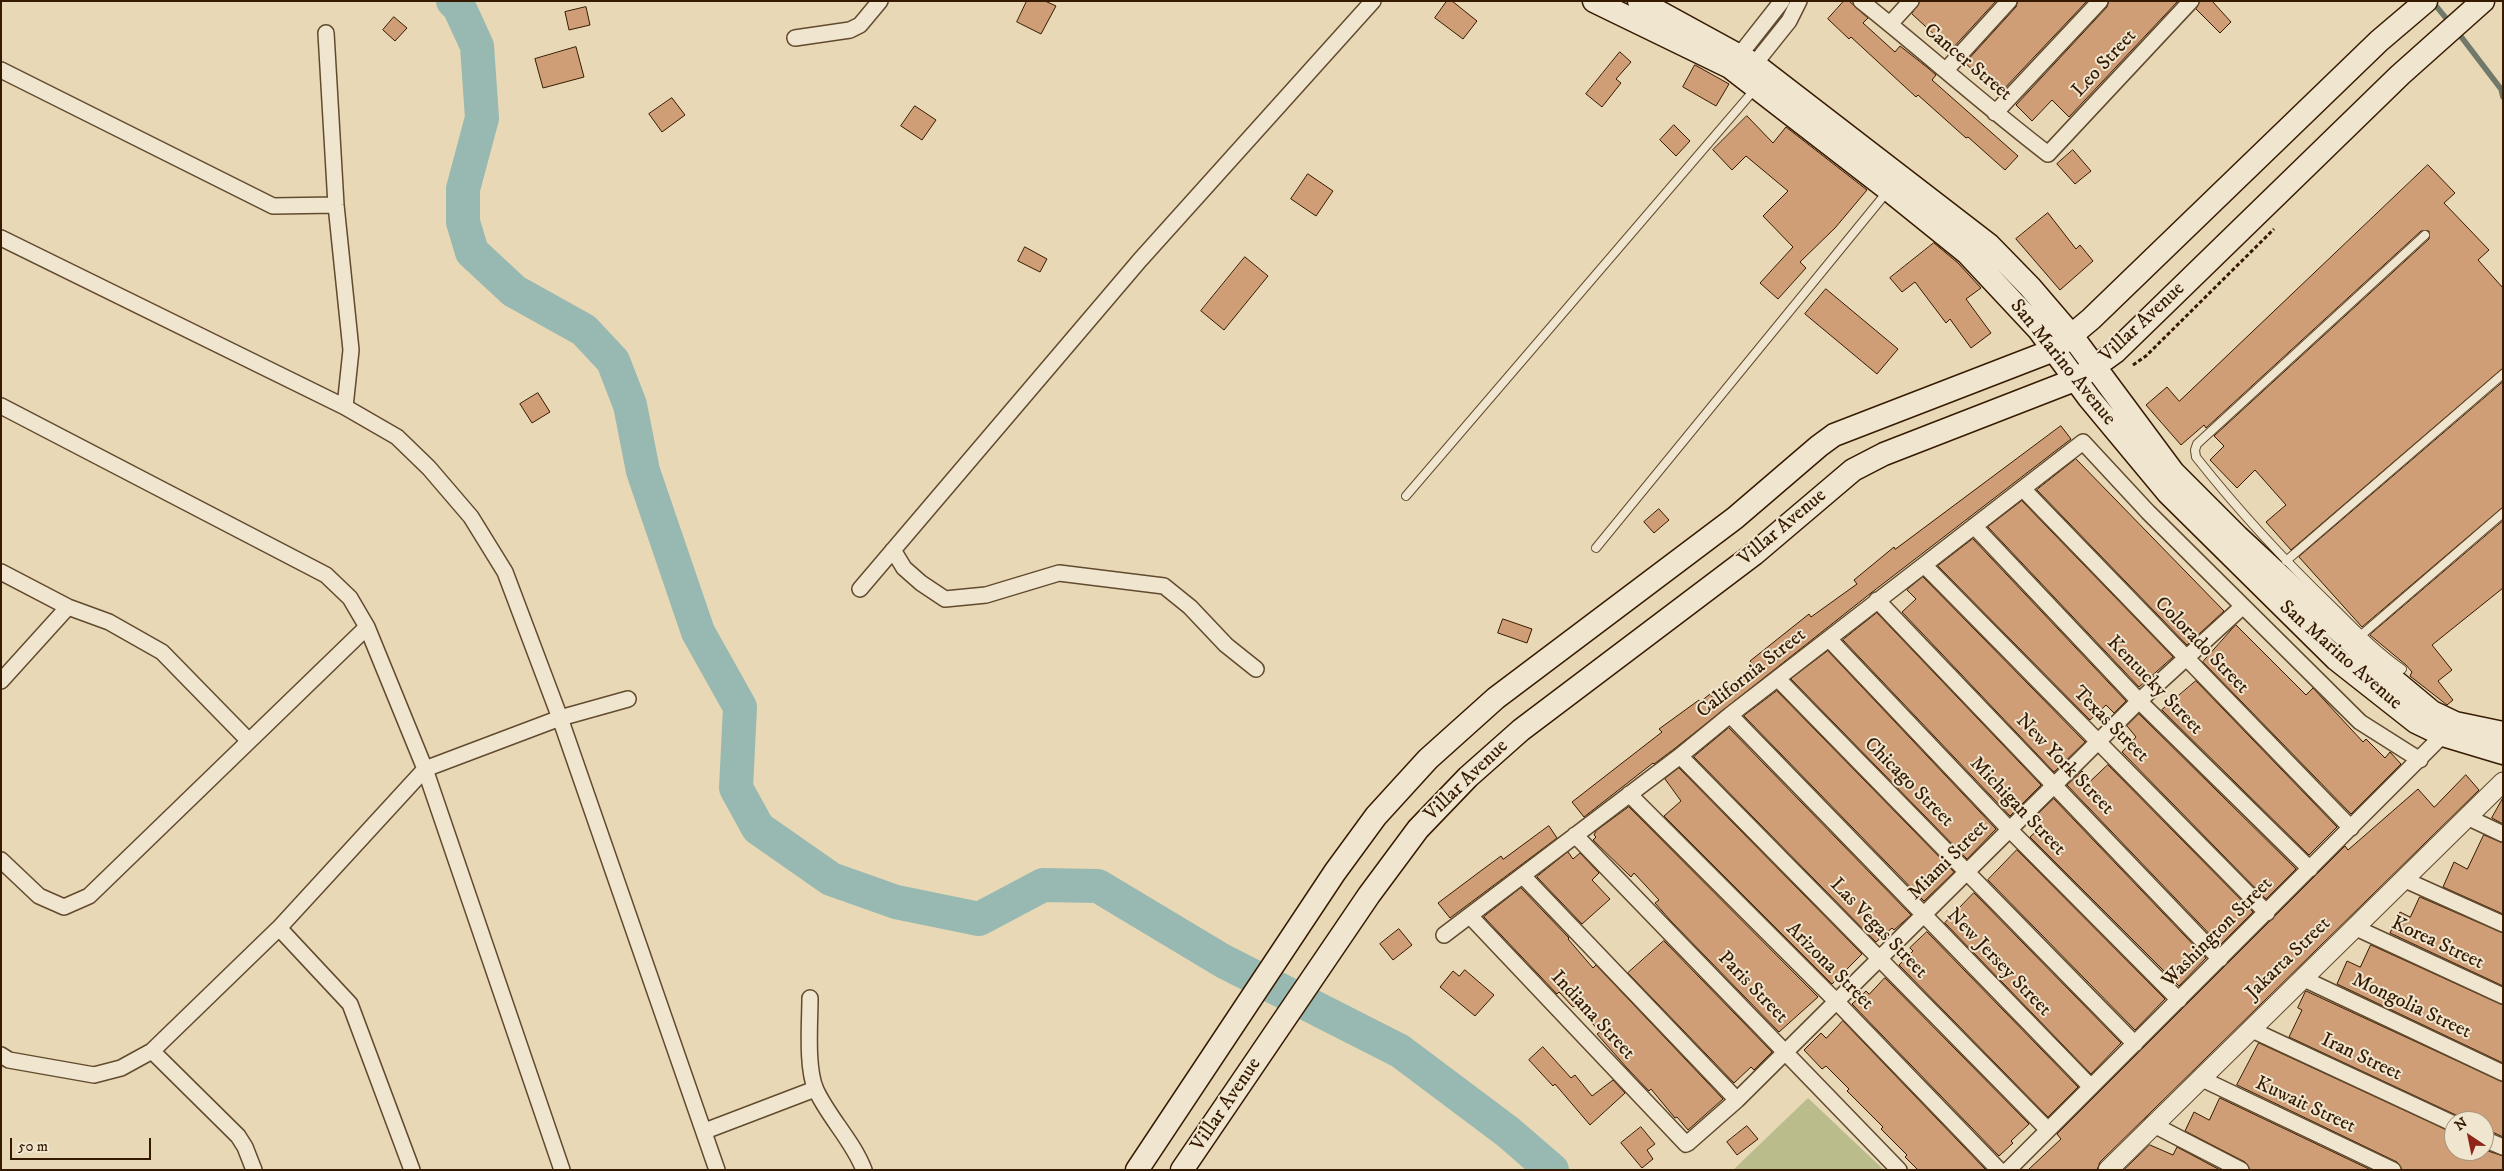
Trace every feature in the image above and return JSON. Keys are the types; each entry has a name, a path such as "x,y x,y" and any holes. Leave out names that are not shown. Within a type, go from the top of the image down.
{"main road":[{"name":"San Marino Avenue","path":"1594,1 1744,70"},
{"name":"San Marino Avenue","path":"1639,1 1744,70 1894,183 1989,245 2030,287 2072,336 2086,373 2089,398 2168,493 2357,639 2449,729 2503,753"},
{"name":"Villar Avenue","path":"1136,1170 1335,872 1376,816 1428,759 1496,698 1735,518 1834,435 2054,350 2072,336 2379,41 2426,1"},
{"name":"Villar Avenue","path":"1182,1170 1369,895 1418,829 1468,777 1521,730 1754,554 1853,470 1884,454 2086,373 2115,352 2400,74 2483,1"},
{"name":"San Marino Avenue","path":"1894,183 1967,253 2039,330 2054,350 2086,373"},
{"name":"San Marino Avenue","path":"2274,573 2336,659 2416,722 2449,729 2503,733"}],"street":[{"path":"795,38 833,33 857,27 880,1"},
{"path":"860,589 1140,260 1373,1"},
{"path":"1744,70 1782,1"},
{"path":"1744,70 1789,21 1799,1"},
{"name":"Cancer Street","path":"1861,1 1946,70 1995,113 2048,154"},
{"path":"1890,24 1911,1"},
{"path":"1946,70 2009,1"},
{"path":"1995,113 2100,1"},
{"name":"Leo Street","path":"2048,154 2190,1"},
{"path":"326,33 336,205 351,350 345,408"},
{"path":"1,70 273,206 336,205"},
{"path":"1,238 345,408 397,437 429,468 471,517 505,572 560,718 717,1170"},
{"path":"1,406 326,575 350,598 367,627 426,769 562,1170"},
{"name":"California Street","path":"1444,935 1680,756 1730,714 1925,566 1974,526 2024,490 2083,442 2242,608"},
{"name":"Colorado Street","path":"2024,490 2351,828"},
{"name":"Kentucky Street","path":"1974,526 2139,701 2310,869"},
{"path":"893,550 904,568 921,583 945,599 986,595 1059,574 1164,586 1190,607 1226,645 1256,669"},
{"name":"Texas Street","path":"1925,566 2266,913"},
{"path":"1,572 68,607 109,622 162,652 249,741"},
{"name":"New York Street","path":"1878,600 2220,959"},
{"path":"1,681 68,607"},
{"path":"2242,608 2360,722 2420,760"},
{"name":"Miami Street","path":"1686,1144 1738,1100 2139,701 2242,608"},
{"path":"1,860 39,896 64,907 88,896 367,627"},
{"name":"Michigan Street","path":"1828,639 2010,830 2179,1000"},
{"name":"Chicago Street","path":"1778,679 1968,871 2135,1044"},
{"path":"1,1055 9,1060 94,1075 121,1068 152,1051 279,928 426,769 560,718 628,699"},
{"name":"New Jersey Street","path":"1730,714 2091,1087"},
{"name":"Washington Street","path":"2008,1170 2449,729"},
{"name":"Las Vegas Street","path":"1680,756 2048,1130"},
{"name":"Jakarta Street","path":"2108,1170 2152,1124 2503,782"},
{"name":"Arizona Street","path":"1629,794 1836,1001 1999,1170"},
{"path":"2467,817 2503,834"},
{"name":"Paris Street","path":"1575,835 1900,1170"},
{"path":"1524,876 1738,1100"},
{"path":"2403,879 2503,924"},
{"name":"Indiana Street","path":"1470,916 1686,1144"},
{"name":"Korea Street","path":"2354,927 2503,996"},
{"path":"279,928 350,1004 412,1170"},
{"name":"Mongolia Street","path":"2302,978 2503,1073"},
{"path":"810,998 809,1051 815,1089 859,1156 864,1170"},
{"name":"Iran Street","path":"2250,1029 2444,1119"},
{"path":"152,1051 238,1136 245,1147 254,1170"},
{"name":"Kuwait Street","path":"2200,1078 2393,1170"},
{"path":"705,1131 815,1089"},
{"path":"2152,1124 2241,1170"}],"lane":[{"path":"1406,496 1744,70"},
{"path":"1596,548 1879,199 1894,183"},
{"path":"2425,235 2197,444 2195,450 2196,457 2274,573 2503,374"},
{"path":"2402,669 2357,639 2503,512"}],"path":[{"path":"2129,368 2146,356 2275,228"}],"green space":[{"path":"1808,1098 1884,1170 1733,1170"}],"building":[{"path":"1027,1 1045,1 1056,6 1041,34 1017,22"},
{"path":"1447,1 1452,1 1477,21 1463,39 1435,18"},
{"path":"1844,1 1849,1 1868,18 1863,23 1895,52 1900,46 1936,75 1932,80 2018,156 2005,170 1918,95 1916,97 1851,37 1849,39 1828,19"},
{"path":"1920,1 1996,1 1951,50 1912,14"},
{"path":"2018,1 2087,1 2002,91 2000,89 1998,92 1965,63 2016,7"},
{"path":"2109,1 2178,1 2069,117 2052,100 2032,121 2016,105 2107,7"},
{"path":"2200,1 2212,1 2231,22 2220,33 2196,9"},
{"path":"586,7 590,25 569,30 565,12"},
{"path":"394,17 407,28 395,41 383,30"},
{"path":"576,47 584,77 543,88 535,59"},
{"path":"1620,52 1631,62 1616,79 1621,83 1602,107 1586,94"},
{"path":"1695,65 1729,84 1716,106 1683,87"},
{"path":"672,98 685,115 662,132 649,114"},
{"path":"915,106 936,120 922,140 901,126"},
{"path":"1747,116 1773,143 1786,127 1867,190 1835,228 1800,262 1806,268 1778,299 1760,283 1793,247 1763,216 1788,191 1746,156 1732,170 1713,150"},
{"path":"1674,125 1690,141 1676,156 1660,140"},
{"path":"2073,150 2091,171 2075,184 2057,164"},
{"path":"2428,165 2455,193 2444,203 2489,250 2478,260 2503,288 2503,368 2291,550 2266,522 2286,505 2255,470 2237,488 2210,460 2224,446 2214,436 2429,239 2429,231 2421,231 2206,428 2204,425 2181,445 2146,405 2167,387 2179,401"},
{"path":"1308,174 1333,191 1316,216 1291,199"},
{"path":"2048,213 2076,249 2080,245 2093,261 2060,290 2016,239"},
{"path":"1934,243 1958,263 1981,288 1966,299 1991,333 1971,348 1950,319 1946,323 1915,282 1902,292 1890,278"},
{"path":"1025,247 1047,259 1040,272 1018,261"},
{"path":"1245,257 1268,276 1224,330 1201,311"},
{"path":"1826,289 1898,349 1877,374 1805,314"},
{"path":"2503,382 2503,507 2362,627 2299,557"},
{"path":"538,393 550,412 532,423 520,404"},
{"path":"2061,426 2071,439 1871,593 1674,749 1584,817 1572,802 1662,732 1659,729 1699,700 1700,702 1710,694 1713,698 1754,666 1750,661 1809,614 1811,617 1857,584 1854,580 1894,547 1895,549"},
{"path":"2076,459 2224,611 2187,645 2037,490"},
{"path":"2022,501 2173,657 2139,687 1988,527"},
{"path":"1659,509 1669,520 1654,533 1644,522"},
{"path":"2503,521 2503,588 2432,645 2452,670 2438,681 2453,700 2447,705 2410,676 2412,672 2406,665 2370,635"},
{"path":"1973,539 2126,701 2114,713 2106,705 2090,720 1938,566"},
{"path":"1923,577 2085,742 2054,772 1902,612 1916,599 1907,590"},
{"path":"1877,613 2041,785 2010,816 1843,640"},
{"path":"1503,619 1532,629 1527,643 1498,633"},
{"path":"2236,625 2306,695 2313,688 2363,742 2366,739 2385,758 2390,752 2401,764 2351,814 2203,662"},
{"path":"1828,651 1996,829 1967,859 1791,679"},
{"path":"2196,681 2337,827 2309,855 2162,710"},
{"path":"1777,691 1954,872 1924,901 1744,716"},
{"path":"2139,714 2296,869 2266,899 2122,752 2136,737 2127,726"},
{"path":"1729,728 1911,915 1876,942 1694,757"},
{"path":"2108,765 2253,912 2220,945 2067,785 2082,771 2091,780"},
{"path":"1679,768 1862,954 1832,984 1664,816 1681,801 1665,779"},
{"path":"2466,775 2479,790 2100,1162 2097,1170 2028,1170 2061,1139 2057,1134 2345,846 2348,850 2418,789 2434,807"},
{"path":"2503,798 2503,824 2492,818"},
{"path":"2054,799 2206,958 2179,986 2030,837 2041,827 2033,819"},
{"path":"1629,807 1818,997 1779,1032 1670,920 1655,903 1659,900 1634,873 1631,877 1593,840 1596,837 1594,835 1596,831"},
{"path":"1549,826 1557,838 1450,918 1438,903 1501,856 1503,859"},
{"path":"2484,835 2503,843 2503,914 2443,887 2454,862 2467,869"},
{"path":"2017,850 2165,999 2135,1030 1988,880"},
{"path":"1568,852 1573,859 1580,853 1599,873 1592,880 1610,899 1582,924 1537,877"},
{"path":"1521,888 1569,938 1593,968 1596,965 1723,1099 1688,1130 1677,1117 1675,1118 1651,1089 1649,1091 1627,1068 1597,1034 1600,1032 1576,1005 1573,1007 1559,992 1557,994 1484,917"},
{"path":"1974,893 2121,1043 2091,1074 1945,923"},
{"path":"2420,897 2503,933 2503,986 2390,933 2400,912 2410,917"},
{"path":"1399,929 1412,945 1393,960 1380,944"},
{"path":"1927,932 2078,1087 2048,1117 1899,965 1913,951 1910,948"},
{"path":"1664,941 1772,1052 1754,1070 1751,1067 1734,1083 1628,973"},
{"path":"2371,945 2503,1005 2503,1063 2337,984 2347,961 2360,967"},
{"path":"1465,970 1494,995 1475,1016 1440,987 1453,971 1459,976"},
{"path":"1885,978 2029,1124 2011,1141 2013,1143 1999,1156 1852,1004 1866,991 1869,994"},
{"path":"2306,991 2503,1082 2503,1137 2494,1133 2494,1111 2447,1111 2289,1037 2302,1010 2298,1008"},
{"path":"1843,1021 1985,1170 1918,1170 1905,1157 1907,1155 1881,1129 1883,1127 1847,1091 1849,1089 1826,1066 1822,1069 1804,1050 1821,1033 1826,1038"},
{"path":"2259,1043 2444,1128 2444,1161 2494,1161 2494,1153 2503,1156 2503,1170 2402,1170 2397,1162 2237,1085"},
{"path":"1543,1047 1571,1078 1575,1075 1592,1096 1613,1080 1625,1093 1590,1125 1555,1084 1553,1086 1529,1060"},
{"path":"2220,1098 2371,1170 2250,1170 2245,1162 2185,1131 2194,1112 2209,1120"},
{"path":"1747,1126 1758,1139 1737,1155 1727,1142"},
{"path":"1641,1127 1655,1144 1647,1150 1653,1159 1642,1168 1621,1143"},
{"path":"2150,1145 2173,1155 2177,1147 2220,1170 2124,1170"}],"waterway":[{"path":"453,1 459,7 477,46 482,118 463,189 463,222 472,252 514,291 584,330 613,361 630,405 643,471 698,632 740,707 736,788 758,828 831,879 896,902 979,919 1043,885 1098,886 1223,961 1400,1051 1508,1132 1552,1170"},
{"path":"2432,1 2450,23"},
{"path":"2456,30 2501,89 2503,97"}]}
